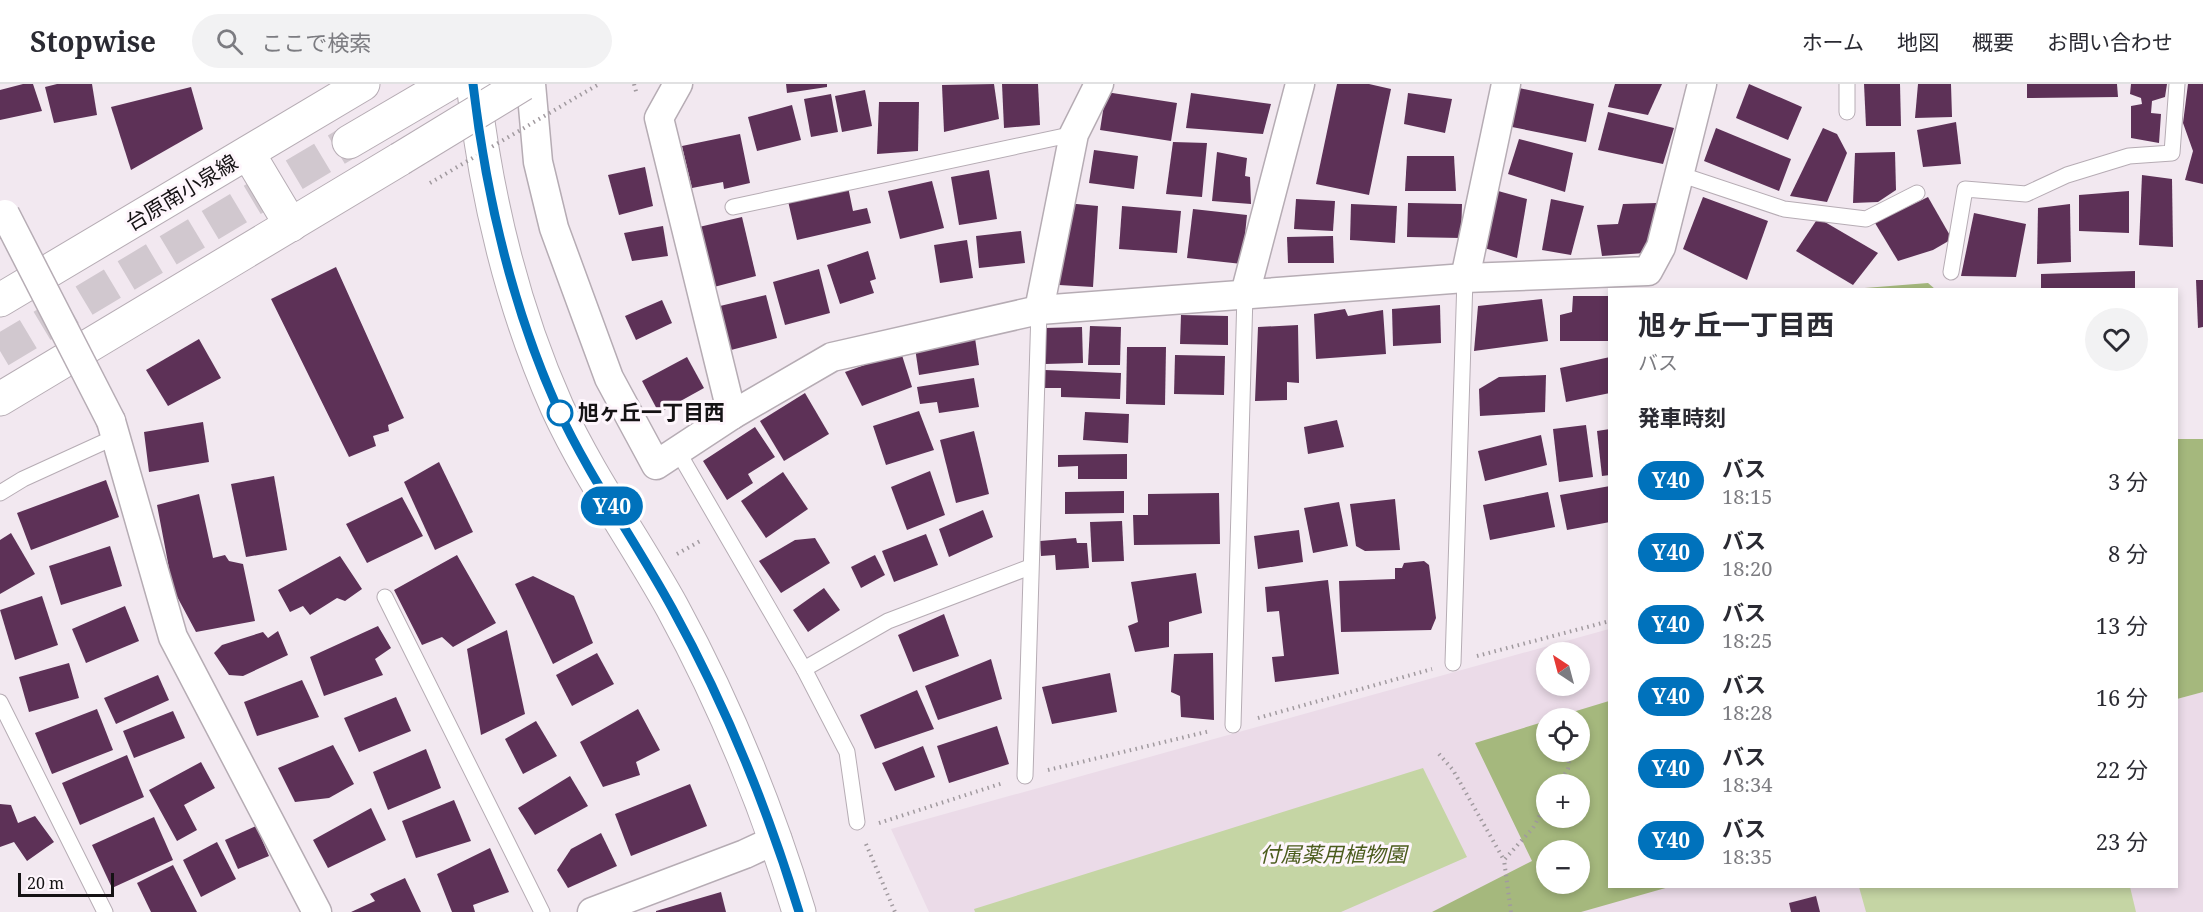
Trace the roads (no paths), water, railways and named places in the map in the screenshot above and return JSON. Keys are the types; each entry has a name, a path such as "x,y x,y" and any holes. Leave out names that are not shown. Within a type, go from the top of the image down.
{"street":[{"name":"台原南小泉線","path":"0,300 363,84"},
{"path":"349,142 448,84"},
{"path":"473,84 482,160 492,211 516,296 548,385 567,426 677,618 716,695 777,839 799,912"},
{"path":"0,399 523,84"},
{"path":"531,84 538,162 554,228 609,378 656,465 732,415 832,357 1039,310 1466,278 1649,280 1661,247 1702,84"},
{"path":"678,84 659,118 732,415"},
{"path":"1039,310 1074,134 1099,84"},
{"path":"1245,294 1300,84"},
{"path":"1466,278 1506,84"},
{"path":"248,153 291,225"},
{"path":"3,208 113,429 173,637 317,912"},
{"path":"592,912 744,854 777,839"}],"lane":[{"path":"1846,84 1847,112"},
{"path":"1951,272 1965,189 2026,194 2067,175 2129,156 2172,153 2177,84"},
{"path":"733,207 1074,134"},
{"path":"1679,174 1784,209 1866,219 1917,193"},
{"path":"1453,663 1466,278"},
{"path":"1233,725 1245,294"},
{"path":"1025,776 1039,310"},
{"path":"0,493 113,429"},
{"path":"677,450 804,669 847,752 856,822"},
{"path":"804,669 888,621 1030,567"},
{"path":"385,597 542,912"},
{"path":"0,702 105,912"}],"tunnel":[{"path":"0,351 349,142"}],"place":[{"name":"旭ヶ丘一丁目西","path":"560,413"}],"park label":[{"name":"付属薬用植物園","path":"1333,855"}]}
